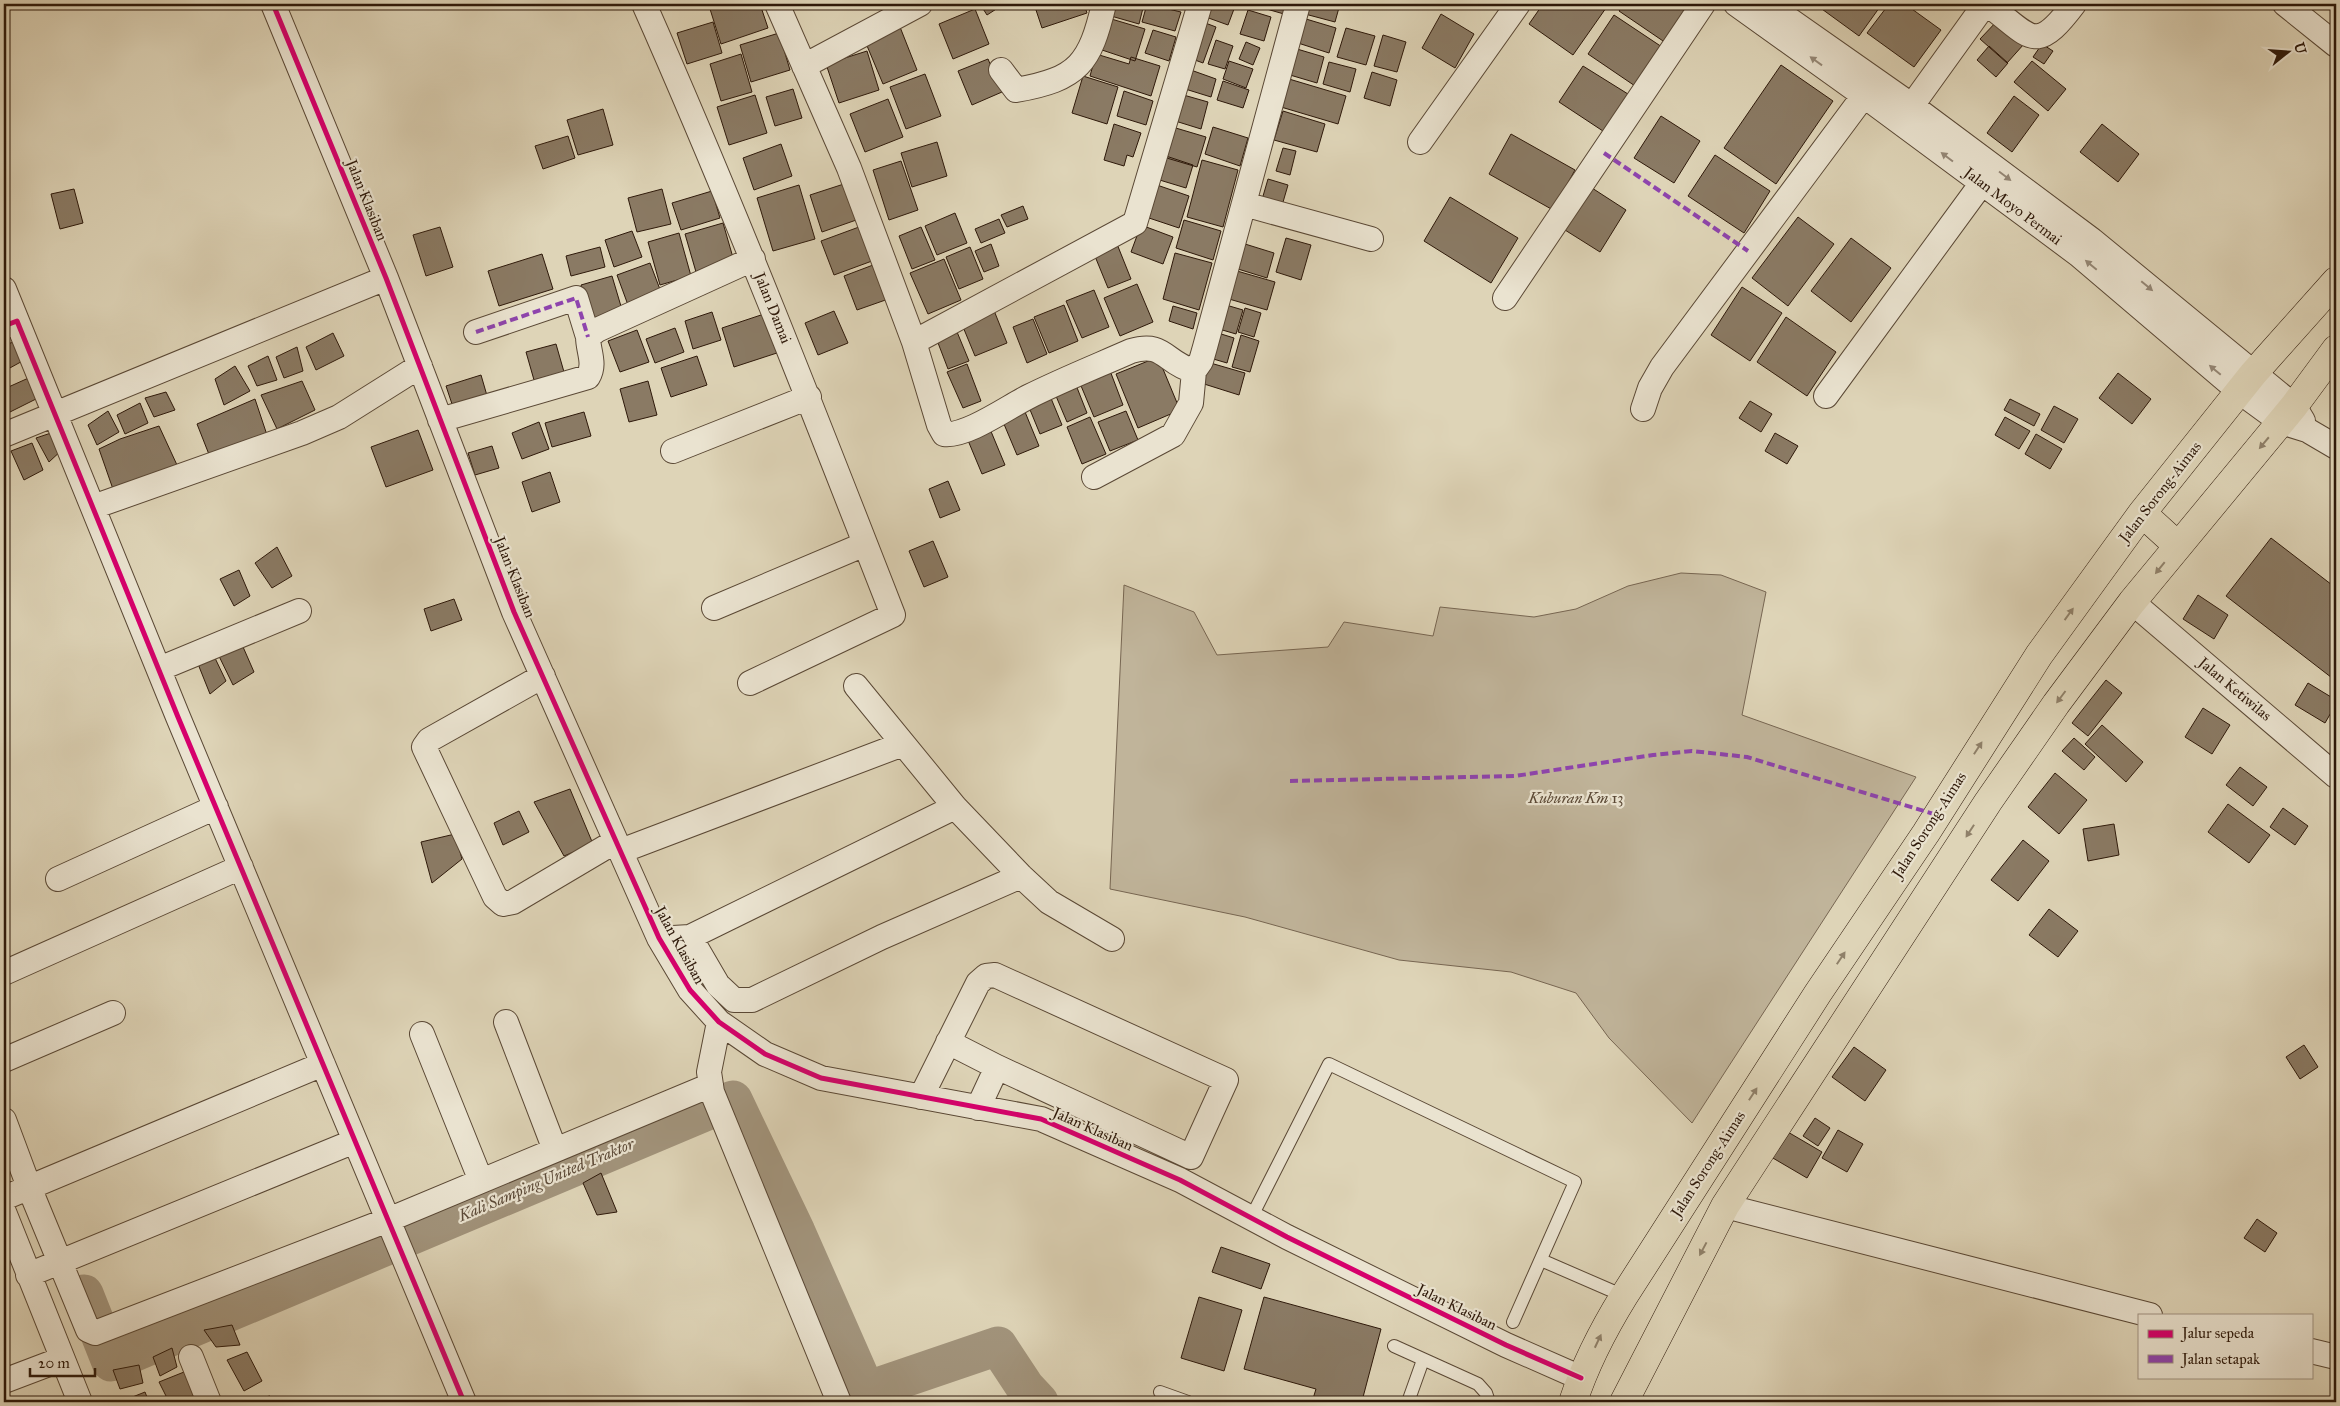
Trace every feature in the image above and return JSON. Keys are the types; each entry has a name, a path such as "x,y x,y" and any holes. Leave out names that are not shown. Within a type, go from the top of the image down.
{"highway":[{"name":"Jalan Sorong-Aimas","path":"1577,1390 1605,1328 1624,1296 1818,993 1926,834 1958,780 2039,655 2142,513 2247,383 2336,281"},
{"path":"1624,1402 1725,1206 1988,802 2056,704 2132,602 2287,414 2336,349"},
{"path":"2142,513 2178,545"},
{"path":"1958,780 1988,802"}],"street":[{"name":"Jalan Klasiban","path":"273,4 386,278 514,612 542,676 659,938 690,990 719,1022 765,1054 822,1078 1041,1119 1180,1180 1251,1218 1497,1341 1577,1390"},
{"name":"Jalan Damai","path":"644,4 713,160 809,397 892,615 750,683"},
{"path":"777,4 849,168 914,342 939,425 944,434 951,435 977,424 1037,393 1144,347 1161,352 1172,363 1194,371"},
{"path":"804,66 920,4"},
{"path":"1001,70 1016,90 1054,81 1069,74 1084,61 1096,37 1104,4"},
{"path":"914,342 1135,223 1200,4"},
{"path":"1094,477 1173,435 1191,404 1194,371 1201,361 1205,347 1298,4"},
{"path":"1420,142 1518,4"},
{"path":"1505,298 1703,4"},
{"name":"Jalan Moyo Permai","path":"1736,4 1869,87"},
{"name":"Jalan Moyo Permai","path":"1767,4 1869,87 1906,114 2092,240 2247,383"},
{"path":"1906,114 1986,4 2022,32 2031,37 2043,37 2058,26 2074,4"},
{"path":"2285,4 2336,45"},
{"path":"1643,409 1650,388 1662,367 1869,87"},
{"name":"Jalan Moyo Permai","path":"1906,114 1982,183 2080,255 2287,414"},
{"path":"1826,396 1982,183"},
{"path":"1244,204 1371,239"},
{"path":"588,336 597,330 753,259"},
{"path":"4,435 386,278"},
{"path":"4,289 10,323 56,414 241,868 464,1402"},
{"path":"440,420 588,377 592,371 588,336 576,298 476,332"},
{"path":"94,507 302,433 339,417 420,366"},
{"path":"673,451 809,397"},
{"path":"2287,414 2307,430 2336,447"},
{"path":"714,608 865,544"},
{"name":"Jalan Ketiwilas","path":"2132,602 2336,776"},
{"path":"159,669 299,611"},
{"path":"542,676 429,740 424,747 495,897 503,904 513,902 619,846 903,744"},
{"path":"856,686 955,807 1021,876 1049,902 1112,939"},
{"path":"58,879 216,807"},
{"path":"659,938 690,937 955,807"},
{"path":"4,973 241,868"},
{"path":"690,937 718,985 734,1000 752,1000 882,937 1021,876"},
{"path":"921,1097 978,983 986,976 995,975 1226,1080 1180,1180"},
{"path":"4,1060 113,1013"},
{"path":"506,1022 555,1150"},
{"path":"719,1022 709,1072 714,1097 839,1402"},
{"path":"422,1034 481,1181"},
{"path":"948,1042 997,1067 1191,1157"},
{"path":"14,1196 323,1064"},
{"path":"978,1108 997,1067"},
{"path":"4,1120 14,1196 45,1268 88,1330 95,1333 393,1232 481,1181 555,1150 714,1097"},
{"path":"45,1268 355,1141"},
{"path":"14,1196 45,1268 62,1359 80,1402"},
{"path":"1725,1206 2146,1314"},
{"path":"2312,1352 2336,1357"},
{"path":"191,1357 209,1402"},
{"path":"4,1381 62,1359"}],"lane":[{"path":"1251,1218 1329,1064 1576,1182 1513,1322"},
{"path":"1541,1260 1624,1296"},
{"path":"1394,1346 1478,1384 1486,1393 1489,1402"},
{"path":"1408,1402 1423,1360"},
{"path":"1160,1392 1188,1402"}],"green space":[{"name":"Kuburan Km 13","path":"1681,573 1721,575 1766,592 1742,715 1916,777 1692,1123 1609,1038 1576,993 1511,972 1399,960 1245,917 1110,889 1124,585 1194,612 1217,655 1328,647 1344,622 1433,636 1440,607 1534,617 1576,609 1628,586"}],"building":[{"path":"726,4 760,4 768,28 721,44 710,9"},
{"path":"980,4 1004,4 987,15"},
{"path":"1034,4 1084,4 1087,13 1042,28"},
{"path":"1115,4 1144,4 1139,24 1111,16"},
{"path":"1147,4 1181,12 1175,31 1142,22"},
{"path":"1207,4 1220,4 1234,9 1228,25 1203,16"},
{"path":"1249,4 1287,4 1284,14"},
{"path":"1308,4 1340,4 1335,22 1305,14"},
{"path":"1543,4 1601,4 1606,8 1573,55 1529,24"},
{"path":"1624,4 1692,4 1666,43 1619,11"},
{"path":"1815,4 1882,4 1859,36"},
{"path":"1889,4 1905,4 1941,30 1914,67 1867,33"},
{"path":"975,9 989,44 953,59 939,24"},
{"path":"1248,10 1271,17 1264,41 1240,34"},
{"path":"1441,14 1474,34 1455,68 1422,48"},
{"path":"1614,15 1665,49 1638,88 1588,54"},
{"path":"1108,18 1145,29 1135,61 1099,49"},
{"path":"1306,19 1336,28 1329,53 1298,43"},
{"path":"1998,20 2024,44 2007,63 1980,39"},
{"path":"1200,21 1216,27 1203,63 1187,57"},
{"path":"713,22 722,53 687,64 677,33"},
{"path":"900,27 917,70 883,84 865,41"},
{"path":"1346,28 1375,36 1366,65 1337,57"},
{"path":"1153,30 1176,37 1169,61 1145,53"},
{"path":"779,33 790,70 751,82 740,45"},
{"path":"1383,35 1406,42 1397,72 1374,66"},
{"path":"1216,40 1233,46 1225,69 1208,64"},
{"path":"1246,42 1260,48 1253,65 1239,59"},
{"path":"2042,44 2053,51 2044,64 2033,57"},
{"path":"1989,46 2008,63 1996,77 1977,60"},
{"path":"1297,49 1324,57 1317,83 1290,75"},
{"path":"867,51 879,90 839,103 826,64"},
{"path":"741,54 752,92 721,101 710,64"},
{"path":"1096,54 1129,64 1131,57 1160,66 1151,96 1090,76"},
{"path":"988,59 1002,92 972,105 958,71"},
{"path":"1229,61 1253,69 1246,88 1223,79"},
{"path":"2032,61 2066,89 2048,111 2014,82"},
{"path":"1329,62 1356,69 1350,92 1323,84"},
{"path":"1781,65 1833,101 1776,184 1724,148"},
{"path":"1583,66 1636,99 1612,137 1559,102"},
{"path":"1188,69 1216,79 1211,97 1182,88"},
{"path":"1372,72 1397,80 1390,106 1364,98"},
{"path":"925,74 941,116 906,129 890,87"},
{"path":"1083,76 1118,87 1107,124 1072,113"},
{"path":"1289,79 1346,96 1338,124 1281,107"},
{"path":"1223,81 1249,90 1243,108 1217,100"},
{"path":"793,89 802,118 775,126 766,97"},
{"path":"1124,91 1153,101 1146,125 1117,116"},
{"path":"1180,94 1208,102 1201,129 1172,120"},
{"path":"755,95 767,133 729,145 717,107"},
{"path":"2014,96 2039,115 2012,152 1987,133"},
{"path":"888,99 903,137 865,152 850,114"},
{"path":"603,109 613,145 578,155 567,120"},
{"path":"1283,111 1325,124 1317,152 1274,140"},
{"path":"1661,116 1700,141 1674,183 1634,158"},
{"path":"1114,124 1141,133 1133,157 1127,155 1124,166 1104,160"},
{"path":"2102,124 2139,154 2118,182 2080,152"},
{"path":"1169,126 1206,137 1197,167 1160,156"},
{"path":"1213,127 1248,138 1240,166 1205,154"},
{"path":"1511,134 1575,170 1553,210 1489,174"},
{"path":"568,136 575,158 543,169 535,146"},
{"path":"937,142 947,176 912,187 901,153"},
{"path":"781,144 792,176 754,190 743,158"},
{"path":"1283,148 1296,151 1290,175 1276,171"},
{"path":"1160,154 1193,165 1186,188 1153,178"},
{"path":"1715,155 1770,191 1744,233 1688,196"},
{"path":"1202,160 1238,170 1223,227 1187,217"},
{"path":"901,161 918,210 889,220 873,170"},
{"path":"1268,179 1288,185 1281,209 1261,203"},
{"path":"850,182 862,218 822,232 810,195"},
{"path":"1154,184 1189,196 1179,228 1143,216"},
{"path":"799,185 815,239 773,251 757,198"},
{"path":"1592,188 1626,210 1600,252 1565,230"},
{"path":"74,189 83,223 60,229 51,194"},
{"path":"662,189 671,224 637,232 628,198"},
{"path":"712,191 720,218 681,230 672,203"},
{"path":"1450,197 1518,238 1491,283 1424,241"},
{"path":"1023,206 1028,219 1007,227 1001,215"},
{"path":"955,213 967,243 937,255 925,226"},
{"path":"1798,217 1834,244 1788,306 1752,278"},
{"path":"999,219 1005,233 981,243 975,229"},
{"path":"1184,220 1221,231 1213,260 1176,248"},
{"path":"723,223 734,261 696,272 685,234"},
{"path":"1141,225 1173,237 1163,264 1131,252"},
{"path":"440,227 453,267 426,276 413,235"},
{"path":"859,227 872,261 834,275 821,241"},
{"path":"921,227 935,260 912,269 899,236"},
{"path":"632,231 642,257 614,267 605,240"},
{"path":"679,233 691,276 660,285 648,242"},
{"path":"1286,238 1311,245 1301,280 1276,272"},
{"path":"1851,238 1891,268 1851,322 1811,291"},
{"path":"1115,239 1131,279 1108,288 1092,249"},
{"path":"991,244 999,266 984,272 975,251"},
{"path":"1245,244 1274,253 1267,278 1238,269"},
{"path":"600,247 605,267 571,276 566,256"},
{"path":"970,247 983,279 959,289 946,257"},
{"path":"1175,253 1212,263 1199,310 1163,299"},
{"path":"542,254 553,289 499,306 488,271"},
{"path":"944,259 961,300 928,314 910,273"},
{"path":"881,262 894,297 857,310 844,276"},
{"path":"650,263 661,292 628,305 617,275"},
{"path":"1237,271 1275,282 1267,310 1229,299"},
{"path":"612,276 623,313 592,322 581,285"},
{"path":"1137,284 1153,322 1120,336 1104,298"},
{"path":"1742,287 1782,313 1750,361 1711,335"},
{"path":"1094,290 1109,327 1082,338 1066,301"},
{"path":"1064,305 1078,341 1049,353 1034,317"},
{"path":"1226,305 1243,310 1236,334 1219,329"},
{"path":"1173,306 1197,313 1193,329 1169,321"},
{"path":"993,308 1007,343 975,356 961,322"},
{"path":"1245,308 1261,313 1254,337 1238,332"},
{"path":"834,311 848,343 818,355 805,323"},
{"path":"712,312 721,340 693,349 685,321"},
{"path":"770,312 783,351 734,367 722,328"},
{"path":"1786,317 1836,352 1807,396 1757,362"},
{"path":"1033,319 1047,354 1027,363 1013,327"},
{"path":"955,327 969,361 948,369 935,335"},
{"path":"675,328 684,352 655,363 646,339"},
{"path":"637,330 649,362 620,372 608,341"},
{"path":"333,333 344,356 316,370 306,347"},
{"path":"1218,333 1234,338 1227,363 1210,358"},
{"path":"1241,335 1259,341 1250,372 1232,367"},
{"path":"17,341 28,358 8,369 4,362 4,345"},
{"path":"556,344 564,372 534,380 526,352"},
{"path":"297,347 303,371 284,378 276,357"},
{"path":"268,356 277,380 257,386 248,366"},
{"path":"697,356 707,385 671,397 661,368"},
{"path":"1158,357 1180,410 1138,428 1116,374"},
{"path":"1207,362 1245,373 1239,395 1201,383"},
{"path":"967,364 981,401 963,408 947,372"},
{"path":"235,366 250,391 224,405 215,379"},
{"path":"1109,368 1123,405 1094,417 1079,381"},
{"path":"2118,373 2151,399 2132,424 2099,398"},
{"path":"481,375 490,406 456,416 446,386"},
{"path":"33,376 42,396 4,415 4,389"},
{"path":"1074,380 1087,413 1067,422 1053,389"},
{"path":"302,381 315,410 277,429 261,395"},
{"path":"648,381 657,415 629,422 620,389"},
{"path":"1048,391 1062,425 1040,434 1026,400"},
{"path":"166,392 175,410 154,417 145,398"},
{"path":"255,399 268,438 212,462 197,424"},
{"path":"2010,399 2040,414 2034,426 2004,410"},
{"path":"1750,401 1772,414 1761,432 1739,418"},
{"path":"140,403 148,423 125,434 117,415"},
{"path":"2054,406 2078,419 2064,443 2041,430"},
{"path":"1023,407 1039,446 1017,455 1001,417"},
{"path":"108,411 119,432 97,445 88,425"},
{"path":"1126,411 1138,440 1110,451 1098,422"},
{"path":"584,412 591,436 552,447 545,423"},
{"path":"1090,417 1106,454 1082,464 1067,427"},
{"path":"2005,417 2030,431 2019,449 1995,435"},
{"path":"539,422 549,449 522,459 512,433"},
{"path":"159,426 177,465 114,492 99,449 120,439"},
{"path":"990,429 1005,465 982,474 967,438"},
{"path":"418,430 433,470 386,487 371,447"},
{"path":"57,431 64,448 49,462 36,438"},
{"path":"1775,433 1798,446 1787,464 1765,451"},
{"path":"2036,434 2062,449 2050,469 2025,454"},
{"path":"32,443 43,470 24,480 11,451"},
{"path":"492,446 499,468 475,475 468,453"},
{"path":"550,472 560,502 532,512 522,482"},
{"path":"948,481 960,510 940,518 929,489"},
{"path":"2271,538 2336,588 2336,681 2226,596"},
{"path":"933,541 948,577 924,587 909,551"},
{"path":"277,547 292,576 272,588 255,563"},
{"path":"239,570 250,596 234,606 220,579"},
{"path":"2198,595 2228,615 2214,639 2183,619"},
{"path":"454,599 462,620 431,631 424,609"},
{"path":"240,640 254,672 233,685 217,652"},
{"path":"214,656 226,681 210,694 198,664"},
{"path":"2106,680 2122,693 2088,736 2072,723"},
{"path":"2308,683 2336,700 2336,704 2325,723 2295,705"},
{"path":"2203,708 2230,725 2212,754 2185,737"},
{"path":"2102,725 2143,762 2126,782 2085,744"},
{"path":"2074,738 2095,757 2084,770 2062,751"},
{"path":"2240,767 2267,787 2253,806 2226,785"},
{"path":"2055,773 2087,800 2059,834 2028,807"},
{"path":"570,789 593,844 564,856 534,802"},
{"path":"2228,804 2270,835 2249,863 2208,832"},
{"path":"2283,808 2308,826 2295,845 2270,827"},
{"path":"519,811 529,832 503,845 494,823"},
{"path":"2114,824 2119,855 2088,861 2083,829"},
{"path":"455,834 462,859 432,883 421,842"},
{"path":"2023,840 2049,861 2018,901 1991,880"},
{"path":"2049,909 2078,931 2058,957 2029,935"},
{"path":"2304,1045 2318,1067 2300,1079 2286,1057"},
{"path":"1854,1047 1886,1070 1865,1101 1832,1077"},
{"path":"1815,1118 1830,1128 1818,1146 1803,1136"},
{"path":"1781,1128 1822,1152 1807,1178 1766,1154"},
{"path":"1838,1130 1863,1144 1847,1172 1822,1158"},
{"path":"601,1173 617,1212 597,1215 583,1183"},
{"path":"2257,1219 2277,1233 2265,1252 2244,1238"},
{"path":"1221,1247 1270,1264 1261,1289 1212,1272"},
{"path":"1199,1297 1242,1310 1224,1371 1181,1358"},
{"path":"1264,1297 1381,1329 1362,1401 1354,1399 1353,1402 1312,1402 1316,1389 1244,1369"},
{"path":"232,1325 240,1345 216,1347 204,1330"},
{"path":"172,1348 177,1367 160,1376 153,1357"},
{"path":"247,1352 262,1381 244,1391 227,1360"},
{"path":"139,1365 143,1383 120,1389 113,1370"},
{"path":"184,1372 197,1402 169,1402 159,1382"},
{"path":"145,1392 149,1402 126,1402 125,1400"},
{"path":"270,1396 273,1402 243,1401"}],"waterway":[{"name":"Kali Samping United Traktor","path":"84,1294 111,1362 733,1100 796,1232 866,1391 998,1346 1025,1387 1039,1402"}],"marked path":[{"path":"1604,153 1748,251"},
{"path":"476,332 576,298 588,337"},
{"path":"1290,781 1515,776 1692,751 1747,757 1937,815"}],"cycle path":[{"path":"273,4 386,278 514,612 659,938 690,990 719,1022 765,1054 821,1078 1041,1119 1180,1180 1287,1237 1506,1345 1581,1378"},
{"path":"4,326 17,321 178,717 464,1402"}]}
